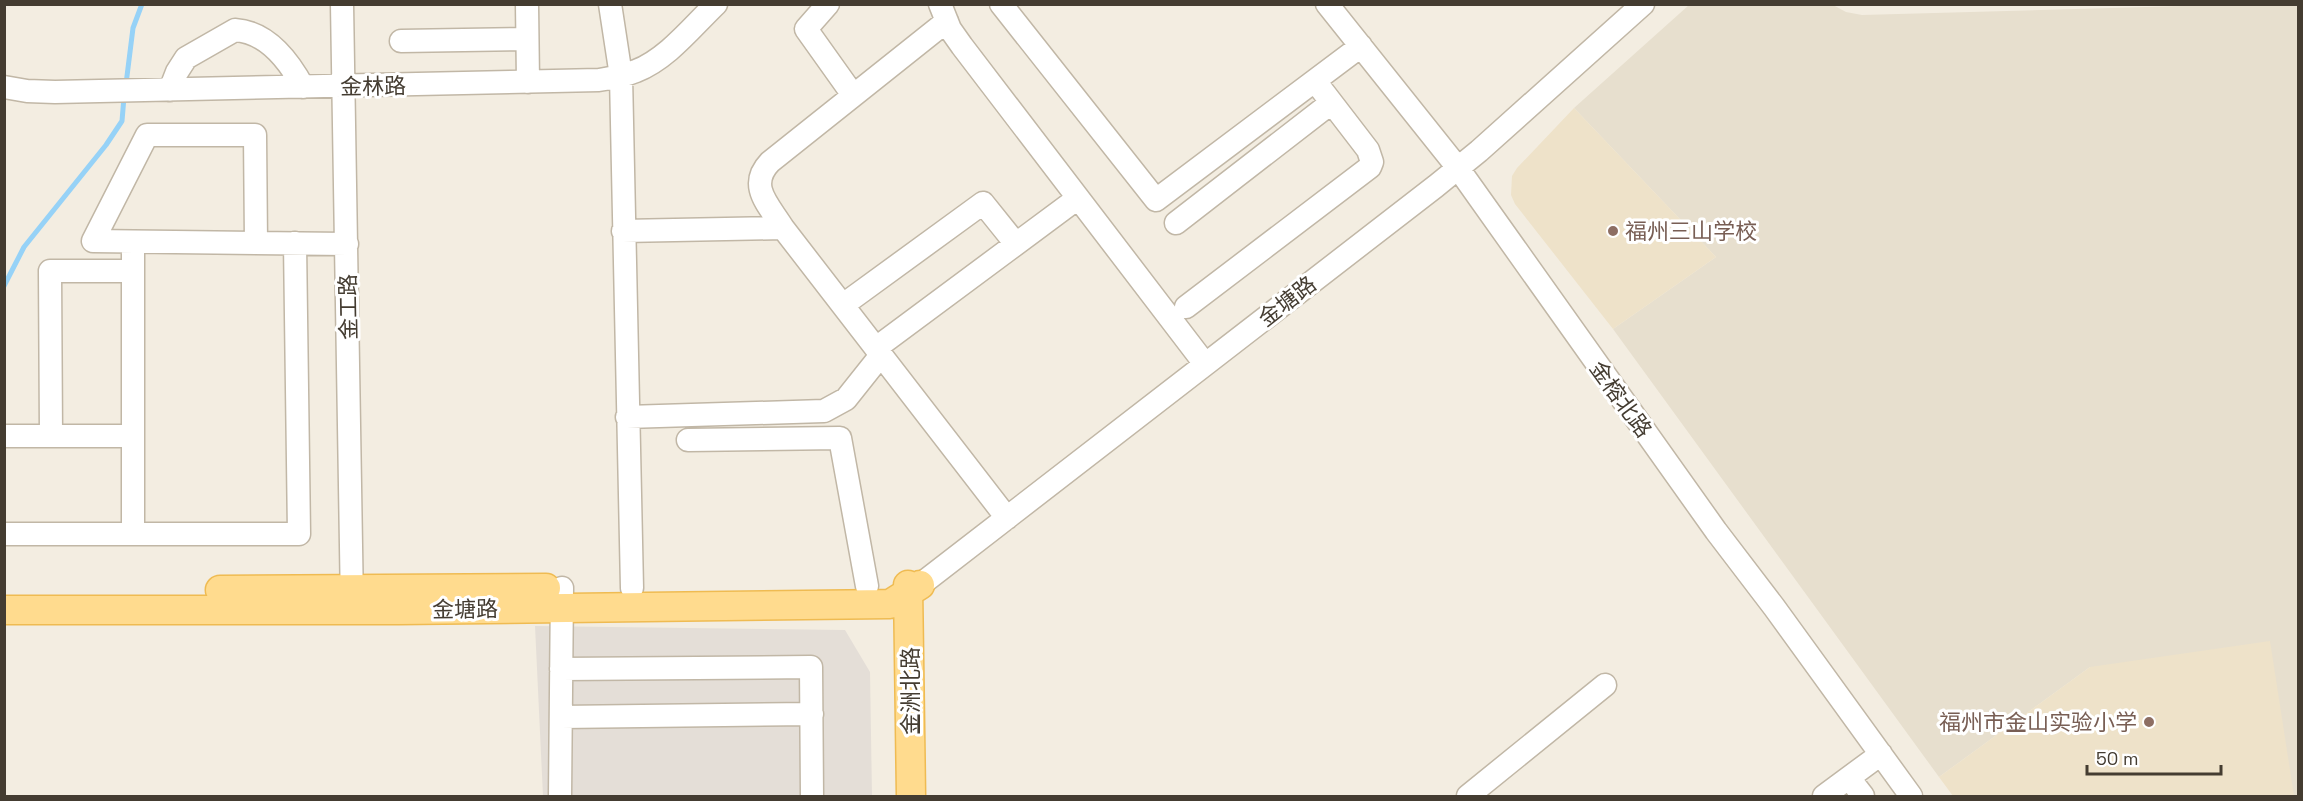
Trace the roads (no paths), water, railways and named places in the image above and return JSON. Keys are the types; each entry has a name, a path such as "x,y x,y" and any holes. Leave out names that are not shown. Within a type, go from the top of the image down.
{"main road":[{"name":"金塘路","path":"562,598 632,588 897,590"},
{"name":"金塘路","path":"4,592 352,599 562,598 897,590"},
{"name":"金洲北路","path":"893,796 897,590"},
{"name":"金洲北路","path":"897,590 911,796"},
{"name":"金塘路","path":"4,610 352,599"}],"street":[{"name":"金工路","path":"342,4 352,599"},
{"path":"527,4 528,82"},
{"path":"610,4 621,76 632,588"},
{"name":"金林路","path":"4,87 40,92 599,80 621,76 653,61 716,4"},
{"path":"828,4 806,29 854,95"},
{"path":"1001,4 1156,200 1361,46"},
{"name":"金榕北路","path":"1327,4 1458,168 1716,531 1911,796"},
{"name":"金塘路","path":"897,590 1007,518 1458,168 1643,4"},
{"path":"1007,518 783,228 759,189 760,177 764,168 854,95 944,13 962,46 1205,364"},
{"path":"167,90 186,58 235,30 254,35 275,49 290,64 303,87"},
{"path":"401,41 527,39"},
{"path":"1186,307 1370,167 1372,162 1368,150 1315,81"},
{"path":"1176,223 1331,103"},
{"path":"256,243 255,135 147,135 93,242 256,243 346,243"},
{"path":"627,417 824,411 846,399 878,352 1077,198"},
{"path":"843,305 983,202 1016,243"},
{"path":"623,231 783,228"},
{"path":"133,242 133,534"},
{"path":"4,534 299,534 295,243"},
{"path":"51,436 50,271 133,271"},
{"path":"4,436 133,436"},
{"path":"688,440 840,438 897,590"},
{"path":"561,796 562,598"},
{"path":"561,669 811,667 812,796"},
{"path":"1468,796 1605,685"},
{"path":"561,717 812,714"},
{"path":"1824,796 1881,754"},
{"path":"1850,778 1863,796"}],"waterway":[{"path":"126,84 133,28 142,4"},
{"path":"4,286 24,247 106,145 122,121 124,97"}],"place":[{"name":"福州三山学校","path":"1613,231"},
{"name":"福州市金山实验小学","path":"2149,722"}]}
